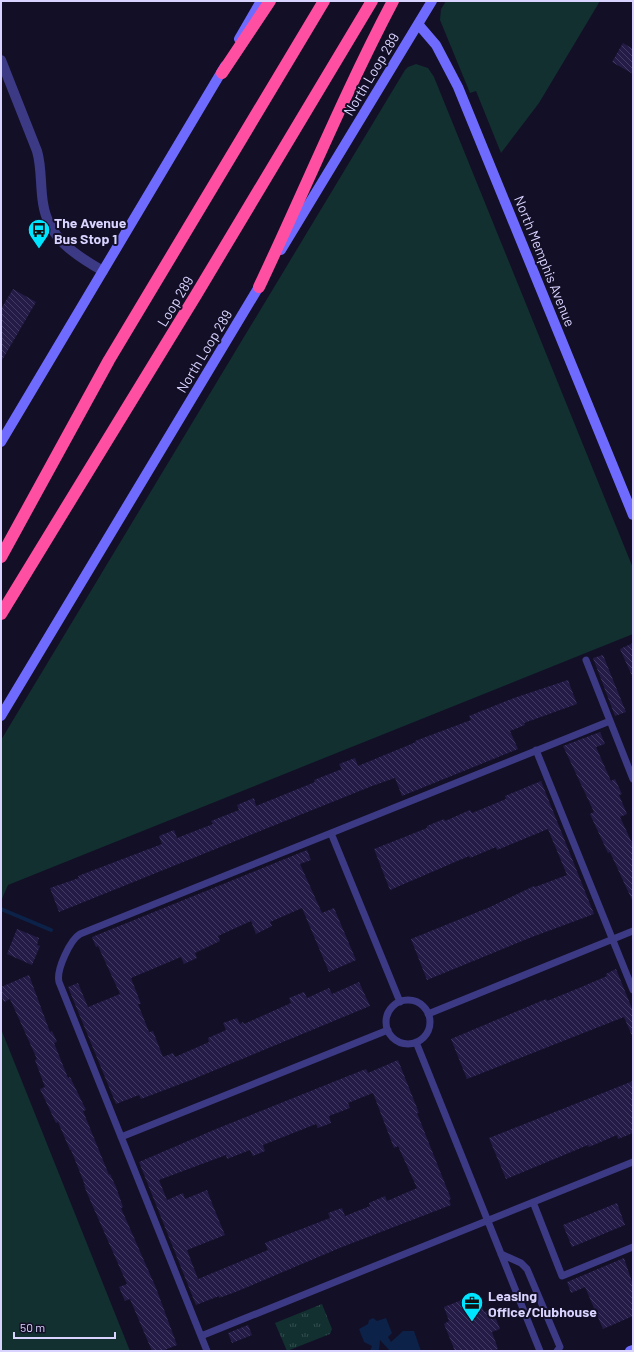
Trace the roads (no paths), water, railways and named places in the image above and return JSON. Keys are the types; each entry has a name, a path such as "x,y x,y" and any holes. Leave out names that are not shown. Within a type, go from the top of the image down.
{"highway":[{"path":"222,73 270,1"},
{"name":"Loop 289","path":"1,557 109,360 324,1"},
{"name":"Loop 289","path":"1,614 196,295 372,1"},
{"path":"259,287 305,189 352,81 393,1"}],"main road":[{"path":"1,442 222,73 260,1"},
{"name":"North Loop 289","path":"1,716 432,1"},
{"name":"North Memphis Avenue","path":"418,24 436,45 458,87 633,515"}],"street":[{"path":"1,60 37,151 40,161 43,203 53,231 59,241 80,258 103,271"}],"lane":[{"path":"586,660 633,779"},
{"path":"207,1351 58,978 72,941 80,934 610,721"},
{"path":"536,750 633,990"},
{"path":"331,833 400,1002"},
{"path":"428,1014 633,931"},
{"path":"414,1001 422,1006 428,1014 429,1028 424,1036 416,1042 406,1043 397,1041 388,1030 386,1020 389,1011 400,1002 414,1001"},
{"path":"121,1137 388,1030"},
{"path":"416,1042 540,1351"},
{"path":"201,1336 633,1162"},
{"path":"533,1202 562,1276 633,1247"},
{"path":"501,1254 521,1263 527,1269 560,1346 557,1351"}],"water":[{"path":"373,1318 377,1321 386,1318 392,1333 388,1337 391,1342 403,1331 414,1331 421,1351 390,1351 380,1340 379,1351 370,1351 372,1346 364,1342 359,1329 368,1324 369,1320"}],"waterway":[{"path":"1,909 51,930"}],"place":[{"name":"The Avenue Bus Stop 1","path":"39,250"},
{"name":"Leasing Office/Clubhouse","path":"472,1322"}]}
